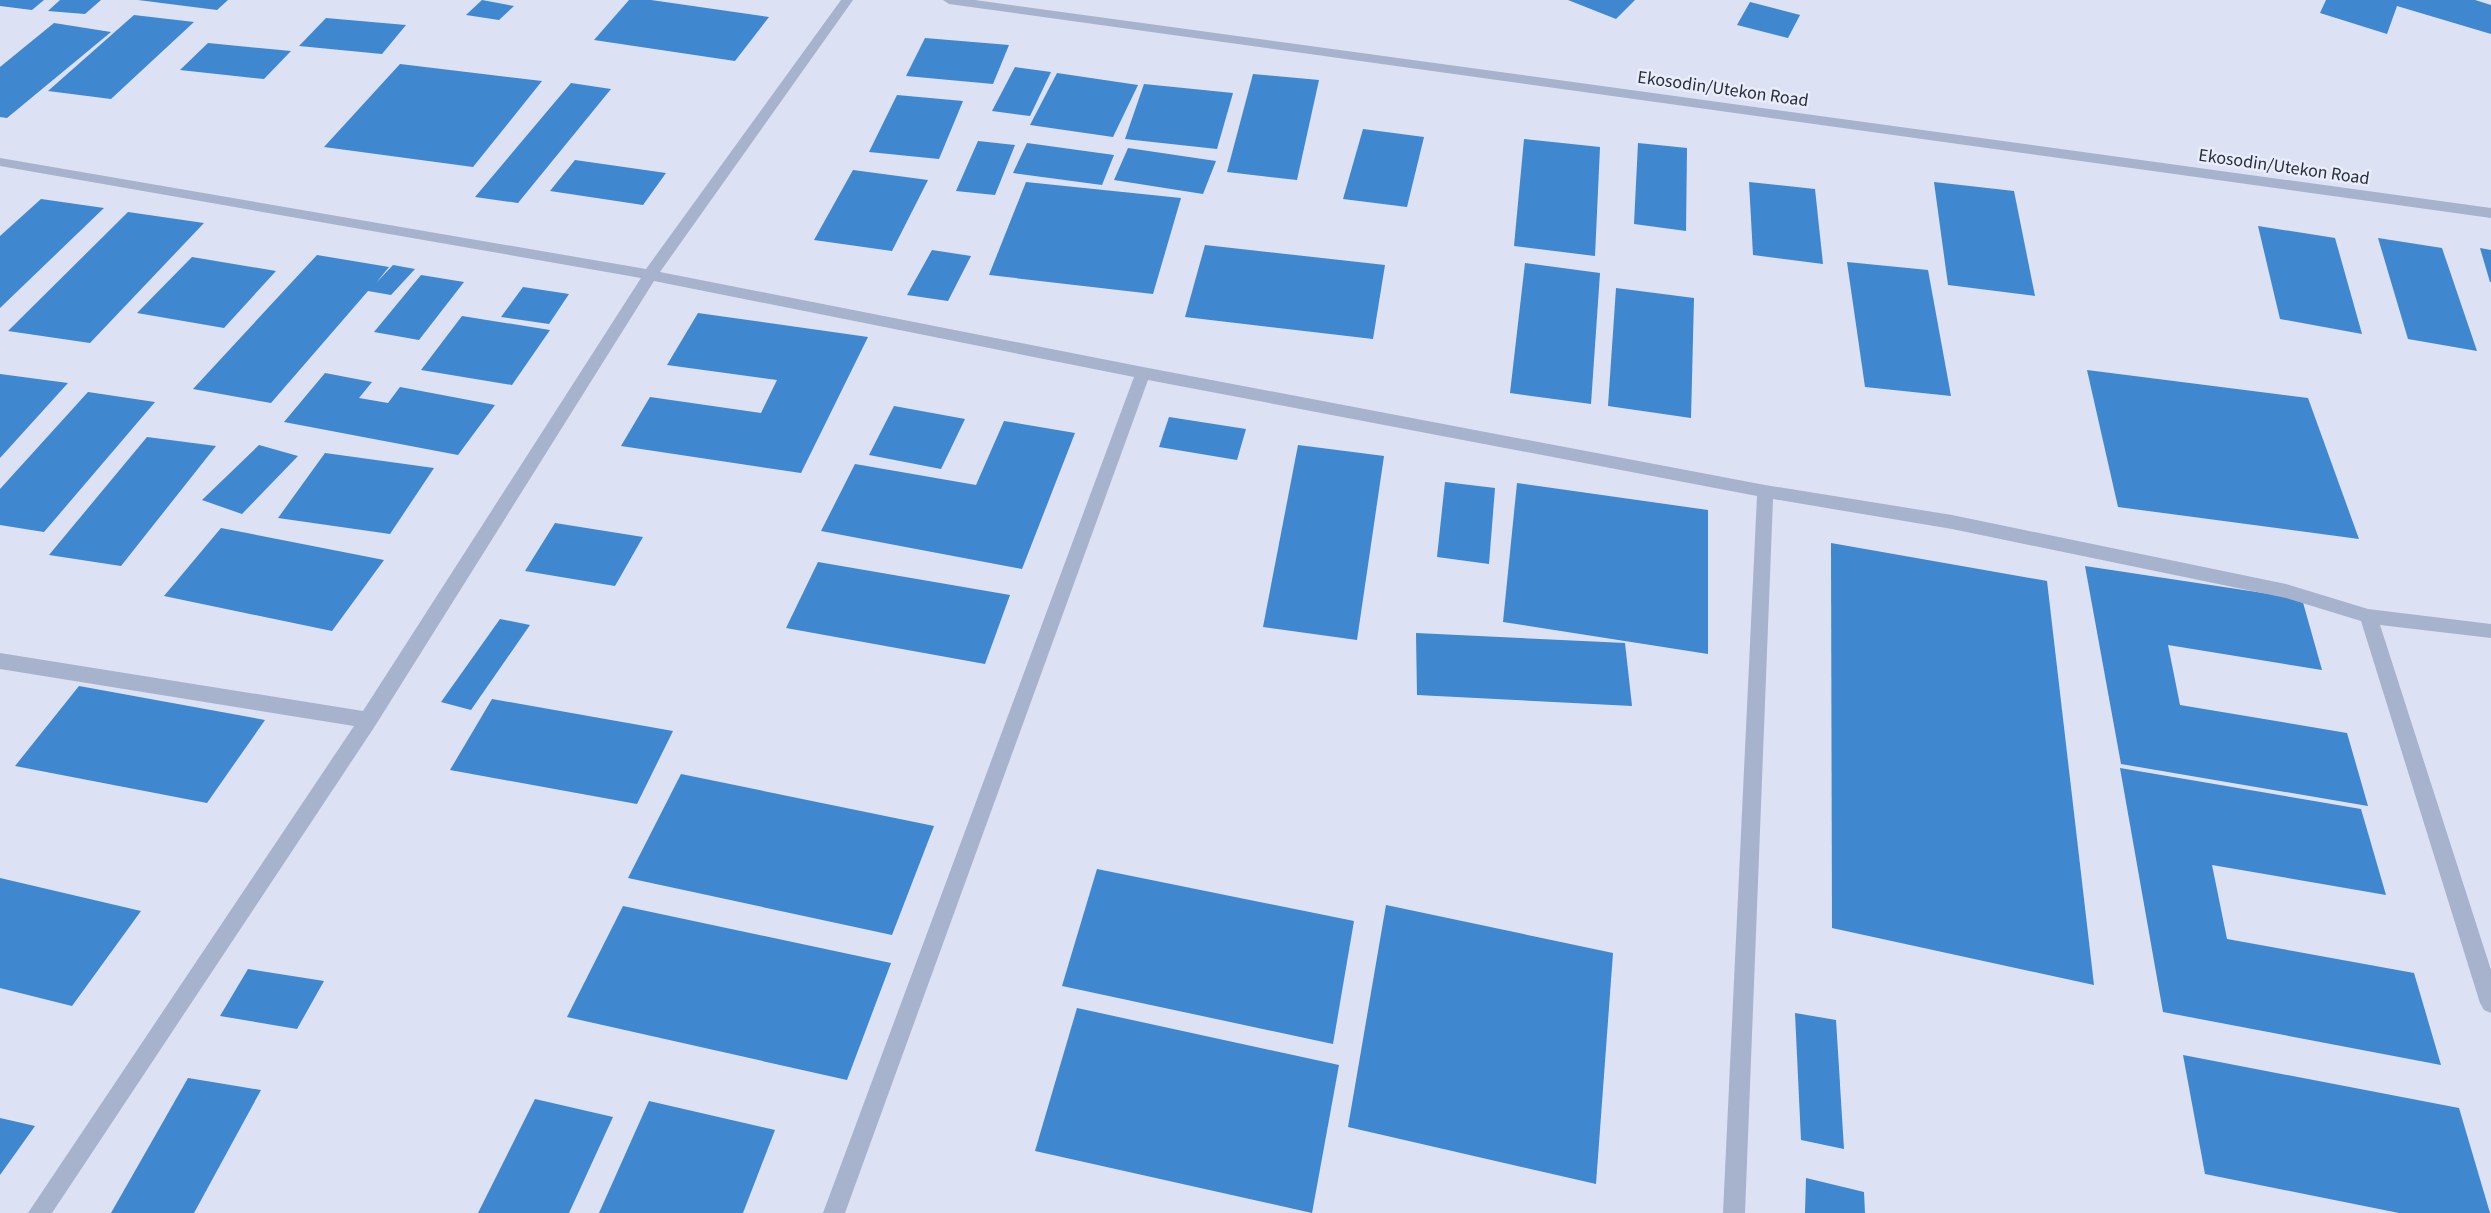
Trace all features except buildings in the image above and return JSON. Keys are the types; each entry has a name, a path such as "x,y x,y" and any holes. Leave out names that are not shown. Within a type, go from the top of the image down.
{"street":[{"path":"38,1213 368,720 650,275 847,0"},
{"name":"Ekosodin/Utekon Road","path":"949,0 2491,213"},
{"path":"0,162 650,275 1143,373 1765,491 1952,522 2260,585 2368,616 2491,631"},
{"path":"834,1213 1143,373"},
{"path":"1734,1213 1765,491"},
{"path":"2368,616 2491,1003"},
{"path":"0,660 368,720"}]}
